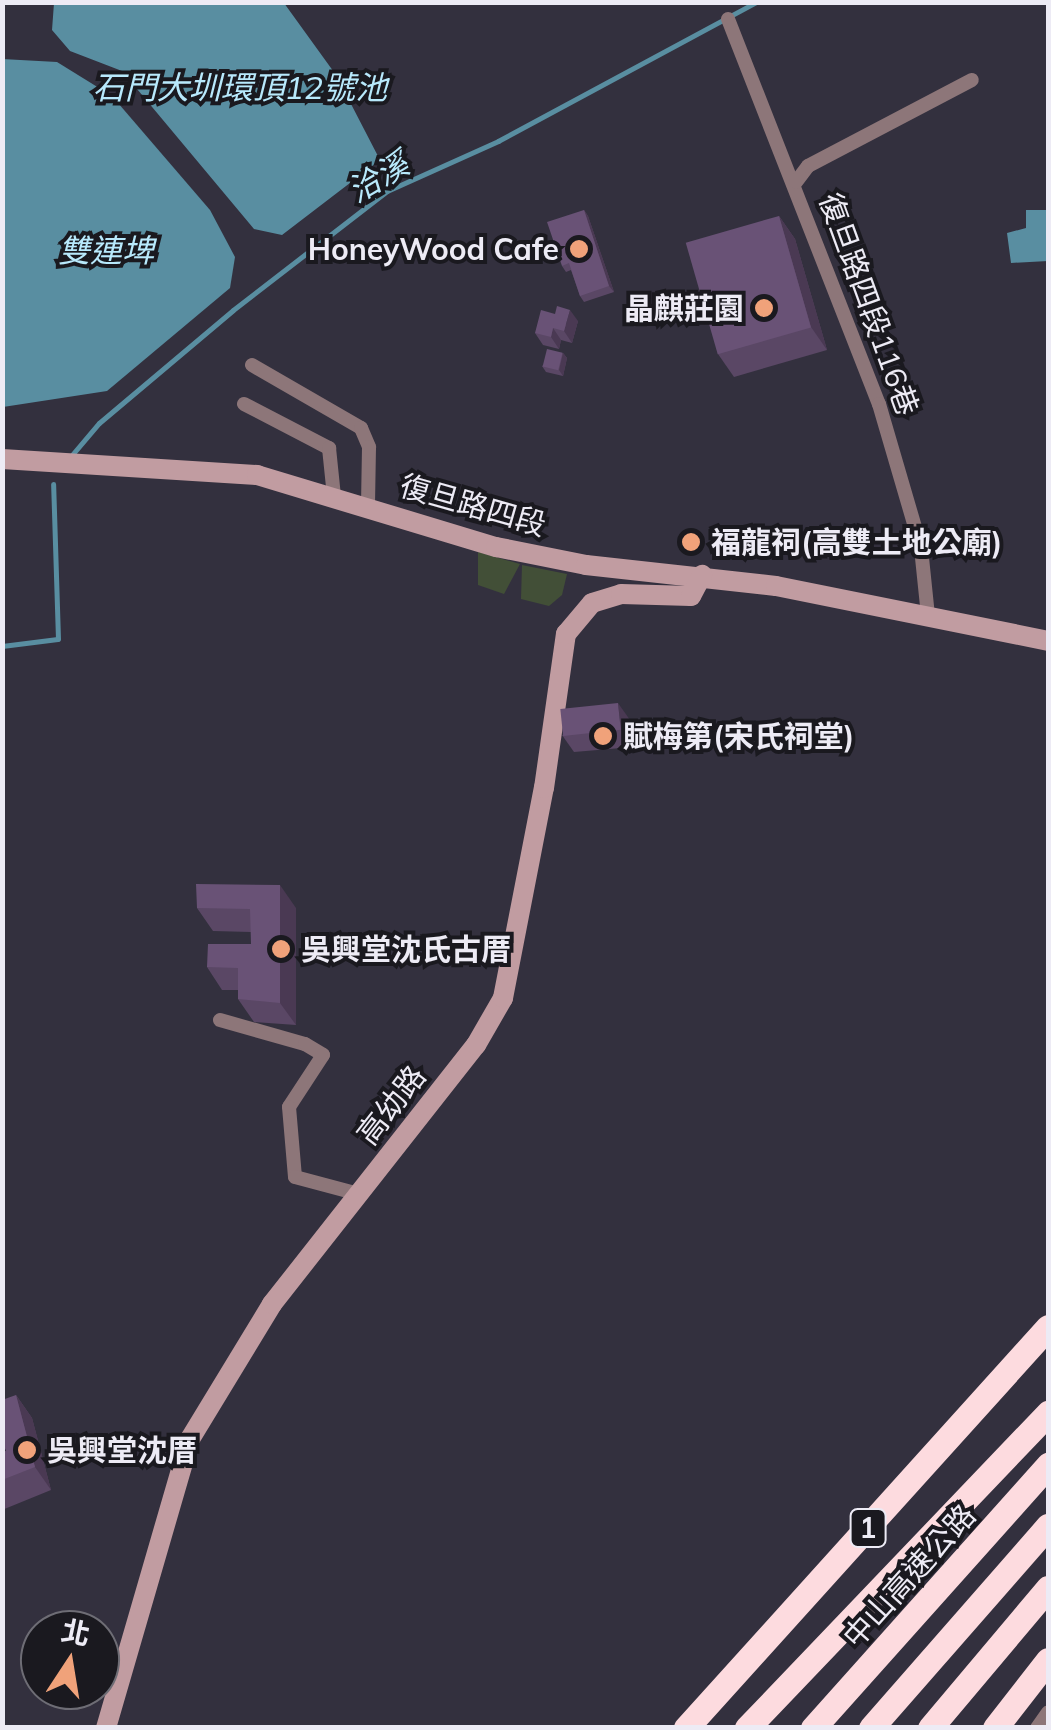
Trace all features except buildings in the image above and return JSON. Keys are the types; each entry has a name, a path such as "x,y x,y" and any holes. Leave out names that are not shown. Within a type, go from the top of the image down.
{"highway":[{"name":"1","path":"686,1728 1048,1327"},
{"path":"747,1728 1048,1413"},
{"name":"中山高速公路","path":"813,1728 1048,1465"},
{"path":"871,1728 1048,1526"},
{"path":"930,1728 1048,1588"},
{"path":"994,1728 1048,1660"}],"street":[{"name":"復旦路四段116巷","path":"728,19 796,182 879,404 921,548 928,616"},
{"path":"796,182 808,166 972,80"},
{"path":"252,365 361,428 370,447 368,505"},
{"path":"244,404 329,448 334,496"},
{"name":"復旦路四段","path":"2,459 257,475 368,505 496,547 586,565 702,575 1048,641"},
{"name":"高幼路","path":"106,1728 190,1440 272,1304 476,1045 503,998 544,788 566,634 573,620 606,598 691,596 702,575"},
{"path":"220,1020 305,1044 323,1055 289,1108 296,1178 359,1194"},
{"path":"1037,1728 1048,1712"}],"green space":[{"path":"478,552 520,564 504,594 478,585"},
{"path":"522,565 567,574 562,595 549,606 521,599"}],"water":[{"name":"石門大圳環頂12號池","path":"54,3 284,3 336,75 380,160 282,235 254,229 122,71 70,51 52,30"},
{"name":"雙連埤","path":"2,59 57,62 112,96 210,210 235,257 230,288 107,391 3,407"},
{"path":"1026,210 1048,210 1048,261 1011,263 1007,233 1026,228"}],"waterway":[{"name":"洽溪","path":"71,456 99,423 233,310 387,191 498,141 756,2"},
{"name":"洽溪","path":"2,646 58,639 53,484"}],"place":[{"name":"HoneyWood Cafe","path":"579,249"},
{"name":"晶麒莊園","path":"764,308"},
{"name":"福龍祠(高雙土地公廟)","path":"691,542"},
{"name":"賦梅第(宋氏祠堂)","path":"603,736"},
{"name":"吳興堂沈氏古厝","path":"281,949"},
{"name":"吳興堂沈厝","path":"27,1450"}]}
